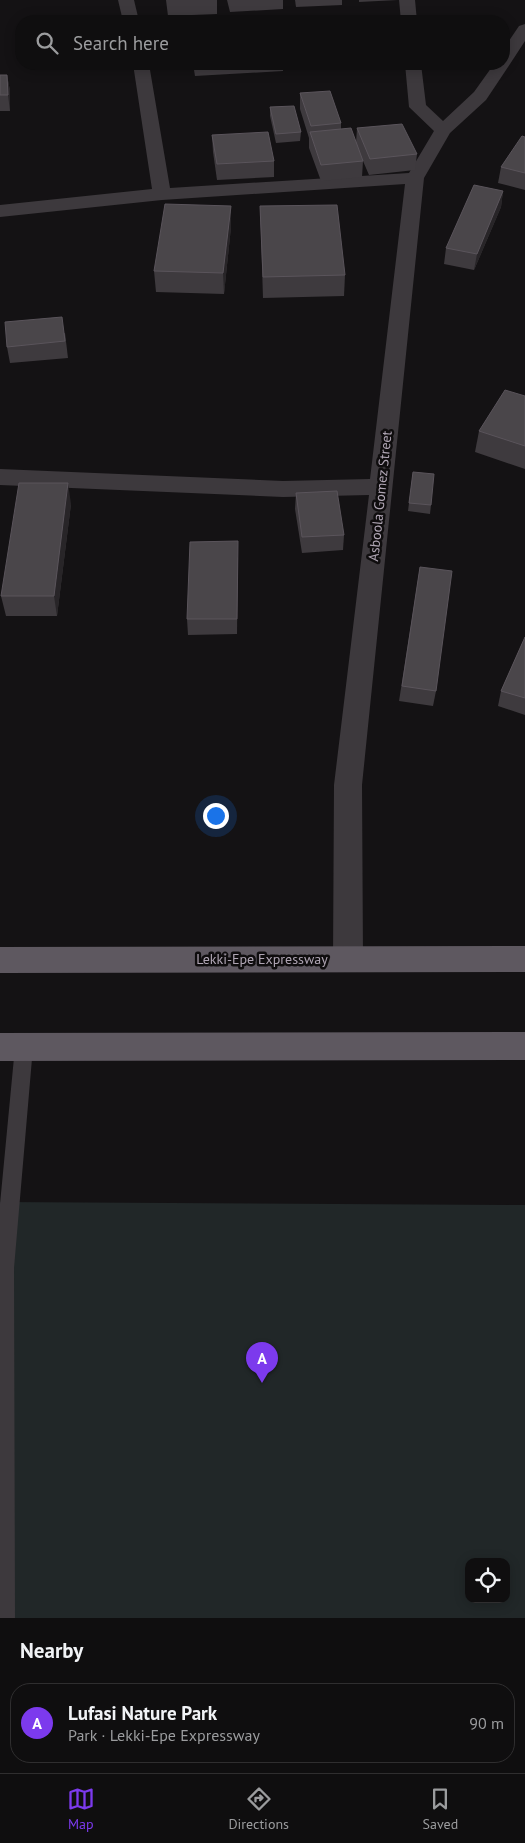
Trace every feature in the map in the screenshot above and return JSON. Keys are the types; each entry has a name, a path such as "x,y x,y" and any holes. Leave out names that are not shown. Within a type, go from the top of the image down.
{"highway":[{"name":"Lekki-Epe Expressway","path":"0,960 525,959"},
{"path":"12,1047 525,1046"}],"street":[{"path":"126,0 130,15"},
{"path":"407,0 408,15"},
{"path":"510,51 525,29"},
{"path":"142,70 162,194"},
{"path":"414,70 418,107 444,130"},
{"name":"Asboola Gomez Street","path":"348,959 348,785 415,178 444,130 480,96 498,70"},
{"path":"0,211 162,194 415,178"},
{"path":"0,477 283,489 382,487"}],"lane":[{"path":"3,1618 4,1268 12,1047"}],"shaded area":[{"path":"0,1202 525,1205 525,1618 0,1618"}],"building":[{"path":"0,75 7,75 8,95 0,95"},
{"path":"330,91 341,123 311,126 300,93"},
{"path":"294,106 301,132 276,134 270,107"},
{"path":"402,124 417,154 370,159 357,128"},
{"path":"351,128 363,161 321,165 310,132"},
{"path":"268,132 274,161 217,164 212,135"},
{"path":"522,136 525,137 525,173 501,167"},
{"path":"474,185 503,191 477,254 446,248"},
{"path":"165,204 231,206 223,273 154,271"},
{"path":"337,205 345,275 263,277 260,206"},
{"path":"62,317 65,341 7,347 5,322"},
{"path":"505,390 525,396 525,446 479,431"},
{"path":"413,472 434,474 431,505 409,503"},
{"path":"19,483 68,483 54,596 1,596"},
{"path":"337,491 344,535 302,537 296,493"},
{"path":"238,541 237,619 187,619 190,542"},
{"path":"420,567 452,571 436,691 402,686"},
{"path":"525,637 525,698 501,691"}],"place":[{"name":"Lufasi Nature Park","path":"262,1383"}]}
